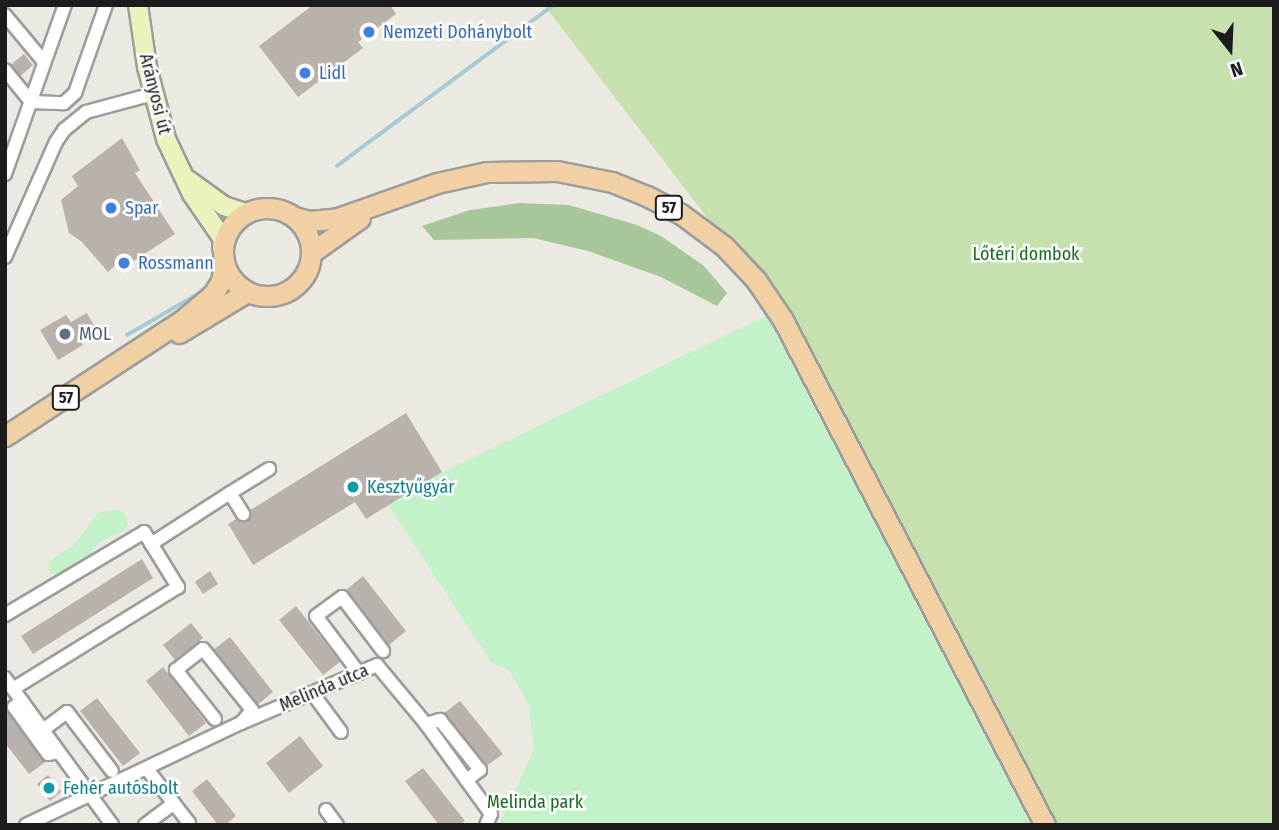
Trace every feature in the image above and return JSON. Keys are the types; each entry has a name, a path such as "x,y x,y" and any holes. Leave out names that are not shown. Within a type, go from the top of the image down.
{"main road":[{"name":"Arányosi út","path":"138,5 153,94 166,139 185,178 223,239 223,257"},
{"name":"57","path":"5,436 120,364 181,321 213,294 221,281 227,232 245,213 274,208 294,217 325,220 385,204 437,184 487,172 557,171 612,182 681,214 724,246 756,280 783,320 1045,825"},
{"path":"185,178 224,206 245,213"},
{"name":"57","path":"120,364 205,320 247,292 266,296 294,287 307,272 312,253 340,230 385,204"},
{"path":"294,217 307,233 312,253"},
{"path":"223,257 233,281 247,292"}],"street":[{"path":"5,174 65,5"},
{"path":"31,103 64,103 75,93 106,5"},
{"path":"5,15 44,62"},
{"path":"5,70 31,103"},
{"path":"5,257 55,142 64,130 86,112 153,94"},
{"path":"151,544 270,469"},
{"path":"230,494 243,514"},
{"path":"5,615 144,532 178,587 13,689"},
{"path":"359,673 316,616 342,597 383,651"},
{"path":"215,719 176,670 203,649 252,710 241,723"},
{"name":"Melinda utca","path":"26,825 241,723 377,665 426,724 491,814 486,825"},
{"path":"5,678 112,825"},
{"path":"313,694 341,732"},
{"path":"22,701 14,708 48,754 59,752"},
{"path":"43,730 67,712 112,771"},
{"path":"147,768 189,822 186,825"},
{"path":"145,825 174,803"},
{"path":"326,810 337,825"}],"green space":[{"name":"Lőtéri dombok","path":"544,5 1274,5 1274,825 1054,825 778,310"},
{"path":"520,203 569,205 637,225 661,236 704,266 727,293 717,306 661,277 588,251 533,238 434,240 422,226 470,210"},
{"name":"Melinda park","path":"778,310 1054,825 499,825 534,749 529,705 509,670 491,662 385,500"},
{"path":"119,510 125,514 128,525 125,530 101,541 83,562 70,570 57,577 50,572 48,564 73,546 98,513"}],"building":[{"name":"Lidl","path":"313,5 390,5 396,14 358,42 363,48 298,97 259,46"},
{"path":"24,54 33,65 18,78 9,66"},
{"name":"Spar","path":"122,138 140,170 135,173 175,234 123,268 119,262 108,272 82,242 69,233 61,200 78,186 72,176"},
{"name":"MOL","path":"87,313 96,329 79,338 83,345 58,360 40,330 66,315 71,322"},
{"name":"Kesztyűgyár","path":"406,413 442,472 366,519 355,502 253,565 228,524"},
{"path":"142,559 153,578 33,654 21,636"},
{"path":"210,571 218,584 203,594 195,582"},
{"path":"363,576 406,631 389,645 346,590"},
{"path":"296,606 340,662 323,675 279,620"},
{"path":"191,623 203,638 175,660 163,645"},
{"path":"230,637 273,692 256,706 213,650"},
{"path":"163,667 206,723 189,736 146,681"},
{"path":"97,698 140,753 123,766 80,711"},
{"path":"460,701 503,754 485,767 443,714"},
{"path":"5,708 47,761 29,774 5,743"},
{"path":"300,736 323,766 289,793 266,763"},
{"path":"423,768 465,821 459,825 439,825 405,781"},
{"name":"Fehér autósbolt","path":"48,775 61,792 50,801 37,784"},
{"path":"207,779 236,816 225,825 218,825 192,791"}],"waterway":[{"path":"337,166 554,5"},
{"path":"127,335 198,294"}],"place":[{"name":"Nemzeti Dohánybolt","path":"369,32"},
{"name":"Lidl","path":"305,73"},
{"name":"Spar","path":"111,208"},
{"name":"Rossmann","path":"124,263"},
{"name":"MOL","path":"65,334"},
{"name":"Kesztyűgyár","path":"353,487"},
{"name":"Fehér autósbolt","path":"49,788"}]}
